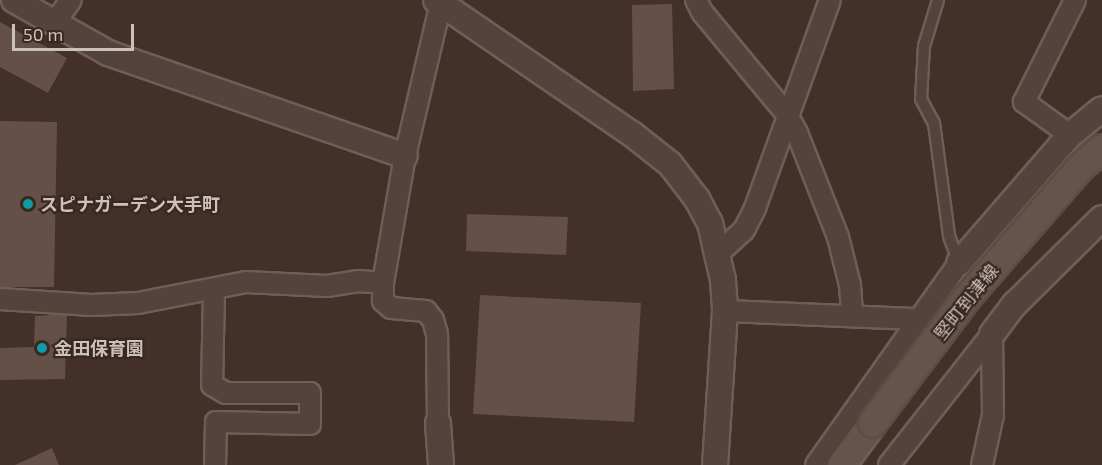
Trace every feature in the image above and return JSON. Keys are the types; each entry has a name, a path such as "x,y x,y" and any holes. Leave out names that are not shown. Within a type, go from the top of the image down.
{"main road":[{"name":"堅町到津線","path":"862,465 878,427 967,297 1080,167 1102,148"},
{"name":"堅町到津線","path":"841,465 878,427 978,306 1102,168"}],"street":[{"path":"15,0 108,53 405,156"},
{"path":"54,24 71,0"},
{"path":"696,0 702,12 786,113 837,237 850,285 852,316"},
{"path":"719,253 744,230 755,208 786,113 830,0"},
{"path":"1070,135 1024,102 1075,0"},
{"path":"441,465 437,334 433,320 426,311 391,308 383,301 382,283 405,156 439,1 670,164 697,199 719,253 725,311 716,465"},
{"path":"816,465 916,319 958,264 1070,135 1102,110"},
{"path":"889,465 1015,304 1102,218"},
{"path":"0,298 92,305 214,291 246,282 327,286 357,281 382,283"},
{"path":"214,291 212,385 226,393 310,393 310,424 216,422 215,465"},
{"path":"725,311 916,319"},
{"path":"982,465 993,415 992,334"}],"lane":[{"path":"938,0 924,46 921,99 934,123 949,236 958,264"}],"building":[{"path":"672,4 674,89 633,91 632,5"},
{"path":"0,22 67,58 48,93 0,67"},
{"name":"スピナガーデン大手町","path":"0,121 57,122 54,287 0,287"},
{"path":"467,214 568,217 566,255 466,251"},
{"path":"480,295 641,303 634,422 473,414"},
{"name":"金田保育園","path":"67,314 65,379 0,380 0,348 34,347 35,316"},
{"path":"52,448 59,465 15,465"}],"place":[{"name":"スピナガーデン大手町","path":"28,204"},
{"name":"金田保育園","path":"42,348"}]}
